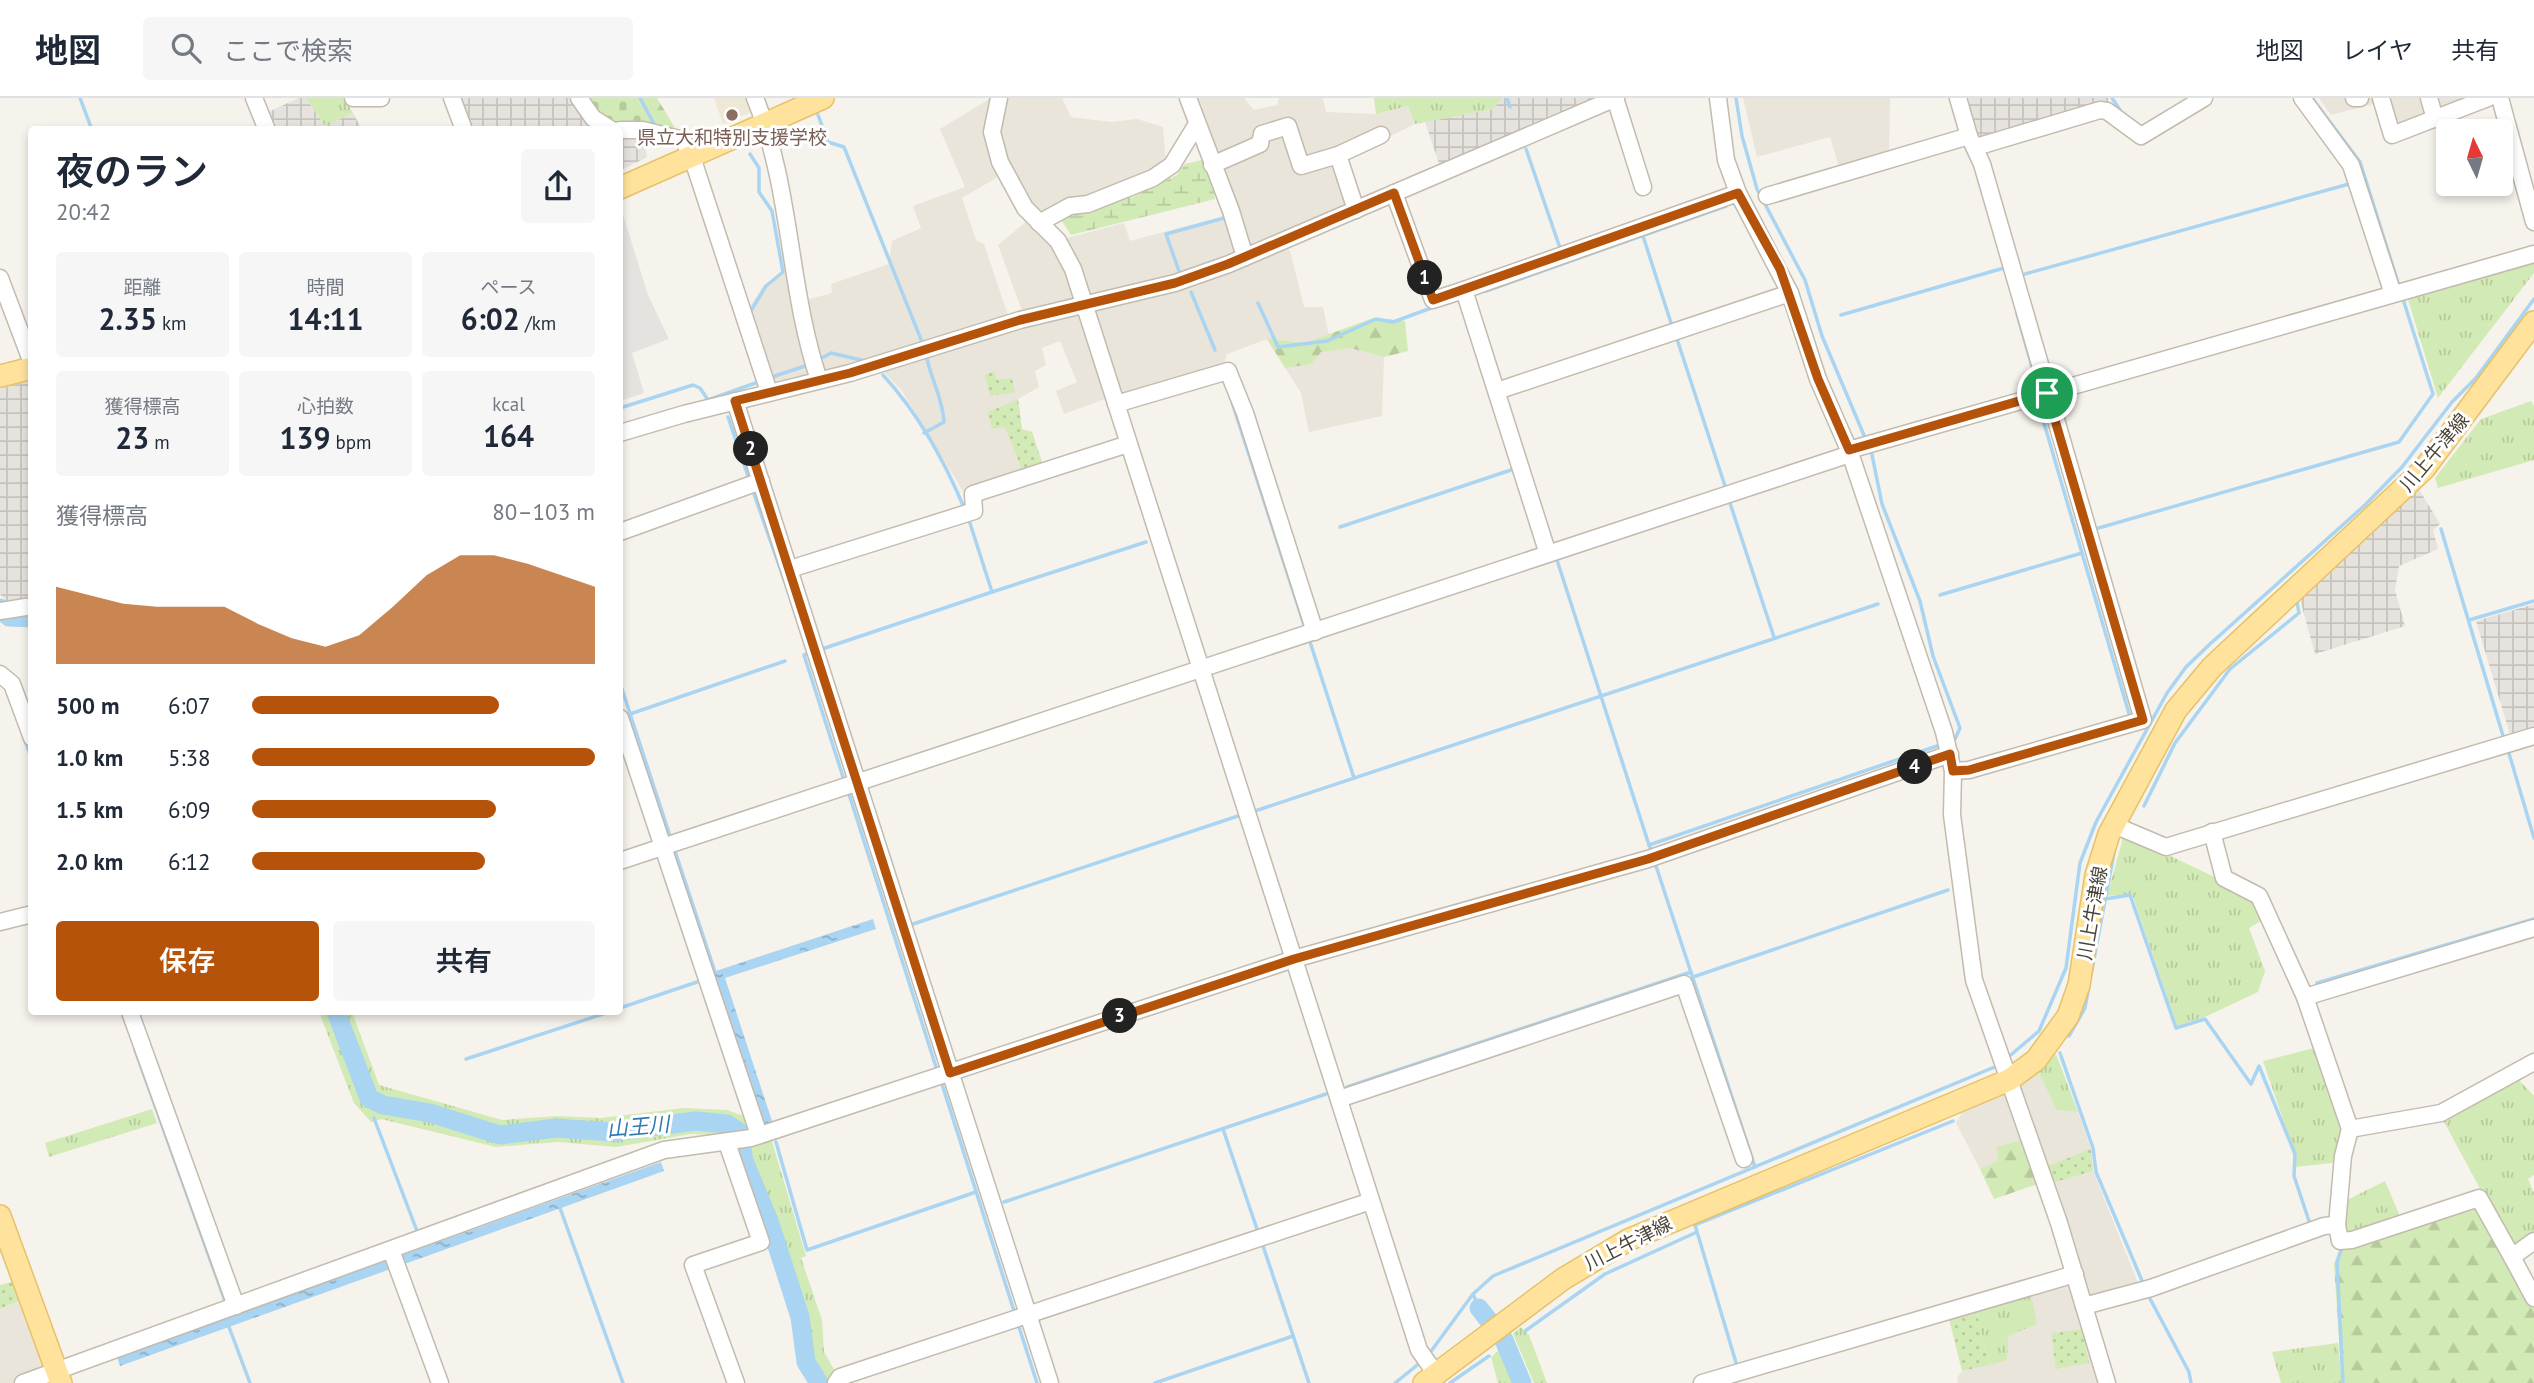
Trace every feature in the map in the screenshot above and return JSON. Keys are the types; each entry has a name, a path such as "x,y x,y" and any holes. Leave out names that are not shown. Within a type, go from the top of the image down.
{"main road":[{"path":"623,187 823,98"},
{"name":"川上牛津線","path":"1430,1374 1581,1267 1628,1240 2007,1076 2036,1060 2068,1016 2079,985 2096,875 2114,825 2176,710 2212,667 2424,469 2534,322"},
{"path":"0,376 28,370"},
{"path":"0,1216 59,1377"}],"street":[{"path":"254,98 265,126"},
{"path":"353,98 381,98"},
{"path":"452,98 462,126"},
{"path":"579,98 593,118 606,126"},
{"path":"755,98 775,153 797,287 815,368"},
{"path":"999,98 992,132 1000,162 1025,208 1058,241 1073,269 1419,1350 1430,1374"},
{"path":"1188,98 1245,257"},
{"path":"623,432 735,401 766,384 815,368 929,350 1020,320 1175,283 1245,257 1615,98 1643,187"},
{"path":"1718,98 1726,160 1738,193 1790,293 1818,379 1859,449 1950,754 1953,771 1952,815 1974,979 2075,1274 2107,1383"},
{"path":"1953,771 1969,770 2143,720 1973,141 1958,98"},
{"path":"1767,196 2100,110 2108,111 2141,136 2204,98"},
{"path":"2302,98 2351,165 2393,294"},
{"path":"2354,98 2360,98"},
{"path":"2381,98 2392,135 2487,98"},
{"path":"2429,98 2435,119"},
{"path":"2500,98 2534,222"},
{"path":"1039,223 1070,206 1088,204 1153,178 1172,165 1197,124"},
{"path":"1212,165 1260,144 1262,134 1288,125 1301,166 1338,155 1381,135"},
{"path":"623,130 643,130 683,140 692,156 766,384"},
{"path":"1338,155 1356,210"},
{"path":"1394,193 1433,300 1738,193"},
{"path":"623,860 1859,449 2534,254"},
{"path":"0,278 28,352"},
{"path":"1464,290 1548,554"},
{"path":"1497,391 1790,293"},
{"path":"1116,404 1228,371 1245,413 1315,632"},
{"path":"735,401 1049,1383"},
{"path":"790,569 967,513 973,494 1128,444"},
{"path":"623,530 761,481"},
{"path":"7,610 28,607"},
{"path":"0,674 12,684 28,727"},
{"path":"623,728 755,1137"},
{"path":"2114,825 2166,847 2534,736"},
{"path":"23,1383 59,1377 236,1306 664,1150 755,1137 1294,959 1653,858 1950,754"},
{"path":"2211,832 2224,878 2259,896 2305,997 2350,1129 2343,1156 2337,1225 2340,1241 2353,1240 2479,1199 2534,1298"},
{"path":"0,922 28,915"},
{"path":"2305,997 2534,928"},
{"path":"1339,1099 1684,984 1744,1159"},
{"path":"132,1015 236,1306"},
{"path":"2350,1129 2441,1113 2534,1062"},
{"path":"727,1143 761,1242 694,1265 736,1383"},
{"path":"836,1383 840,1377 1371,1200"},
{"path":"2084,1306 2151,1287 2324,1226 2337,1225"},
{"path":"2512,1257 2534,1241"},
{"path":"391,1250 440,1383"},
{"path":"1702,1383 1728,1379 2075,1274"}],"shaded area":[{"path":"299,98 306,98 325,126 269,126 264,114"},
{"path":"455,98 569,98 587,126 466,126"},
{"name":"県立大和特別支援学校","path":"714,98 762,98 765,106 723,124"},
{"path":"991,98 1062,98 1071,117 1111,122 1137,119 1163,127 1167,174 1130,198 1071,212 1052,224 1063,239 1124,223 1130,241 1228,215 1191,98 1244,98 1254,110 1277,105 1279,98 1323,98 1326,112 1376,114 1408,106 1415,124 1346,158 1359,201 1218,261 1164,280 1022,311 998,245 1027,221 998,177 962,198 976,240 984,244 1008,315 885,358 770,382 747,311 764,285 789,270 806,300 832,293 831,284 889,264 892,241 921,228 913,206 965,187 940,129"},
{"path":"1502,98 1596,98 1440,166 1425,122 1493,109"},
{"path":"1743,98 1890,98 1889,155 1840,170 1830,137 1757,157"},
{"path":"1962,98 2108,98 2109,103 1979,142"},
{"path":"2319,98 2496,98 2498,103 2456,119 2436,119 2436,127 2389,145 2378,103 2331,115"},
{"path":"353,113 360,126 325,126"},
{"path":"623,138 644,141 647,157 623,169"},
{"path":"623,215 648,295 669,339 632,353 644,393 623,400"},
{"path":"1278,248 1290,250 1304,307 1323,307 1329,335 1350,348 1384,357 1382,416 1309,432 1301,393 1267,339 1227,354 1220,381 1122,409 1105,399 1064,414 1056,391 1077,382 1060,341 1042,348 1046,365 1035,371 1039,387 1018,399 1022,429 1032,432 1043,465 964,493 902,391 883,371 1020,324"},
{"path":"28,382 28,598 7,602 0,594 0,388"},
{"path":"2417,486 2440,524 2433,530 2438,549 2399,566 2395,590 2405,626 2315,654 2299,596"},
{"path":"2534,604 2534,731 2511,738 2476,621"},
{"path":"2038,1070 2056,1110 2078,1112 2091,1149 2093,1171 2142,1293 2091,1310 2112,1383 1958,1383 1957,1378 1962,1371 2006,1360 2007,1336 2031,1294 2066,1270 2038,1184 1998,1162 1980,1169 1956,1123 1962,1113"},
{"path":"23,1299 53,1383 0,1383 0,1309"}],"green space":[{"path":"306,98 344,98 353,113 325,126"},
{"path":"584,98 637,98 651,126 613,124 599,116"},
{"path":"637,98 657,98 678,133 651,126"},
{"path":"1374,98 1502,98 1493,109 1415,124 1408,106 1376,114"},
{"path":"1206,159 1217,183 1213,189 1215,199 1071,235 1062,221 1071,212 1123,193 1131,198 1177,175 1185,164"},
{"path":"2534,260 2534,273 2438,398 2407,296"},
{"path":"1373,318 1405,321 1408,351 1384,357 1350,348 1321,352 1311,364 1285,368 1267,339 1305,343"},
{"path":"994,371 997,380 1012,378 1015,392 990,396 985,375"},
{"path":"1018,399 1022,429 1032,432 1043,465 1023,472 1005,427 992,429 988,412"},
{"path":"2531,401 2534,406 2534,460 2438,488 2435,478 2481,419"},
{"path":"2124,834 2221,880 2254,900 2264,919 2249,928 2265,971 2258,992 2207,1016 2177,1026 2132,894 2107,896"},
{"path":"320,1015 332,1015 364,1098 375,1107 427,1116 499,1137 552,1133 612,1137 697,1124 724,1128 734,1136 691,1134 616,1147 558,1142 496,1147 381,1119 371,1122 354,1103"},
{"path":"343,1015 353,1015 379,1085 502,1120 557,1116 600,1118 684,1108 727,1110 747,1117 752,1129 745,1131 728,1118 688,1116 614,1127 559,1123 503,1131 432,1109 383,1099 371,1091"},
{"path":"2318,1047 2346,1132 2340,1162 2295,1167 2295,1154 2263,1061"},
{"path":"2056,1054 2078,1112 2056,1110 2038,1070"},
{"path":"2517,1078 2534,1096 2534,1175 2528,1179 2534,1193 2534,1234 2513,1250 2442,1118"},
{"path":"152,1109 157,1123 49,1157 45,1143"},
{"path":"771,1138 806,1256 801,1258 822,1320 824,1352 842,1383 824,1383 810,1358 804,1317 773,1216 749,1160 747,1144"},
{"path":"2022,1140 2038,1184 1994,1199 1980,1169 1998,1161 1997,1147"},
{"path":"2091,1149 2093,1171 2052,1183 2045,1167"},
{"path":"2385,1181 2402,1221 2343,1237 2343,1202"},
{"path":"2478,1205 2534,1308 2534,1383 2342,1383 2334,1264 2341,1245"},
{"path":"15,1281 23,1299 0,1309 0,1285"},
{"path":"2031,1294 2037,1324 2008,1336 2007,1360 1989,1365 1976,1309"},
{"path":"1976,1309 1989,1365 1962,1371 1948,1315"},
{"path":"1521,1327 1529,1335 1547,1383 1534,1383 1513,1334"},
{"path":"2082,1329 2089,1363 2056,1369 2051,1333"},
{"path":"2338,1343 2342,1383 2281,1383 2272,1352"},
{"path":"1499,1350 1514,1383 1498,1383 1491,1357"}],"water":[{"path":"873,919 876,929 725,978 773,1124 765,1126 713,972"},
{"path":"661,1162 664,1171 120,1366 117,1357"}],"waterway":[{"path":"80,98 90,126"},
{"path":"640,98 654,124"},
{"path":"1507,98 1510,107"},
{"path":"1736,98 1742,136 1757,189 1805,280 1822,336 1866,440"},
{"path":"2112,98 2122,113"},
{"path":"2312,98 2360,162 2399,286"},
{"path":"818,115 828,142 844,147 922,342"},
{"path":"1526,149 1560,248"},
{"path":"749,314 766,286 783,272 772,211 759,192 759,168 750,154"},
{"path":"2025,274 2349,184"},
{"path":"1486,291 1726,206"},
{"path":"1179,271 1166,234 1228,217"},
{"path":"1643,236 1672,326"},
{"path":"1841,315 2004,268"},
{"path":"1191,292 1215,350"},
{"path":"2095,529 2399,442 2433,394 2403,299"},
{"path":"2006,1059 2039,1031 2066,968 2080,863 2096,822 2167,693 2186,667 2365,505 2402,467 2452,402 2476,378 2534,299"},
{"path":"1258,303 1278,347 1327,341 1376,319 1393,322 1434,307"},
{"path":"2017,314 2038,388"},
{"path":"1677,339 1726,489"},
{"path":"818,360 831,353 865,361"},
{"path":"924,433 944,422 942,406 927,359"},
{"path":"769,378 811,364"},
{"path":"883,375 908,405 930,439 965,510"},
{"path":"623,407 693,385 700,388 708,400 761,381"},
{"path":"1231,399 1305,628"},
{"path":"2039,406 2130,717"},
{"path":"728,417 749,479"},
{"path":"1871,450 1882,504 1920,601 1933,656 1960,728 1955,739 1950,741"},
{"path":"1340,527 1514,469"},
{"path":"753,491 787,588"},
{"path":"1730,503 1774,637"},
{"path":"819,650 992,592 968,517"},
{"path":"2441,529 2504,739"},
{"path":"992,592 1146,542"},
{"path":"1940,595 2082,553"},
{"path":"1557,560 1649,845"},
{"path":"2469,620 2534,601"},
{"path":"2144,806 2175,743 2230,669 2299,613 2297,602"},
{"path":"1252,812 1878,604"},
{"name":"山王川","path":"0,608 9,617 28,618"},
{"path":"1310,642 1354,778"},
{"path":"812,652 804,655 844,780"},
{"path":"630,714 785,661"},
{"path":"623,692 670,836"},
{"path":"24,738 28,749"},
{"path":"1652,852 1649,845 1943,744"},
{"path":"2508,750 2534,838"},
{"path":"848,791 937,1070"},
{"path":"910,925 1241,815"},
{"path":"675,851 715,972"},
{"path":"2091,975 2114,853"},
{"path":"1655,863 1755,1167"},
{"path":"1693,977 1948,890"},
{"path":"2105,899 2130,895 2176,1028 2205,1019 2251,1084 2259,1066 2295,1154 2294,1176 2310,1224"},
{"path":"2317,983 2534,919"},
{"path":"1347,1087 1691,972"},
{"path":"623,1007 700,981"},
{"path":"2069,1036 2085,1008 2089,986"},
{"name":"山王川","path":"337,1015 369,1098 383,1105 430,1113 500,1135 556,1128 613,1132 696,1121 727,1124 739,1132 744,1161 769,1221 800,1317 806,1362 819,1383"},
{"path":"466,1059 600,1015"},
{"path":"135,1050 225,1301"},
{"path":"2060,1053 2093,1148 2096,1172 2143,1283"},
{"path":"1479,1308 1473,1294 1493,1276 1997,1066"},
{"path":"941,1081 1015,1314"},
{"path":"1004,1202 1326,1094"},
{"path":"374,1118 417,1231"},
{"path":"1737,1366 1695,1225 1953,1121"},
{"path":"1223,1129 1258,1232"},
{"path":"776,1142 807,1250 976,1192"},
{"path":"560,1208 623,1383"},
{"path":"1525,1331 1605,1274 1697,1232"},
{"path":"1262,1243 1309,1383"},
{"path":"2341,1250 2337,1263 2343,1383"},
{"path":"1429,1354 1473,1294"},
{"path":"2148,1295 2189,1372 2191,1383"},
{"path":"1479,1308 1504,1340 1522,1383"},
{"path":"1018,1324 1037,1383"},
{"path":"229,1327 250,1383"},
{"path":"1155,1383 1293,1336"},
{"path":"1450,1383 1489,1356"},
{"path":"1395,1383 1421,1362"}],"place":[{"name":"県立大和特別支援学校","path":"732,115"}],"route":[{"path":"1394,193 1433,300 1738,193 1780,269 1818,379 1849,450 2047,393 2143,720 1969,770 1953,771 1950,754 1648,859 1294,959 950,1073 735,401 850,373 1020,320 1175,283 1228,264 1394,193"}]}
